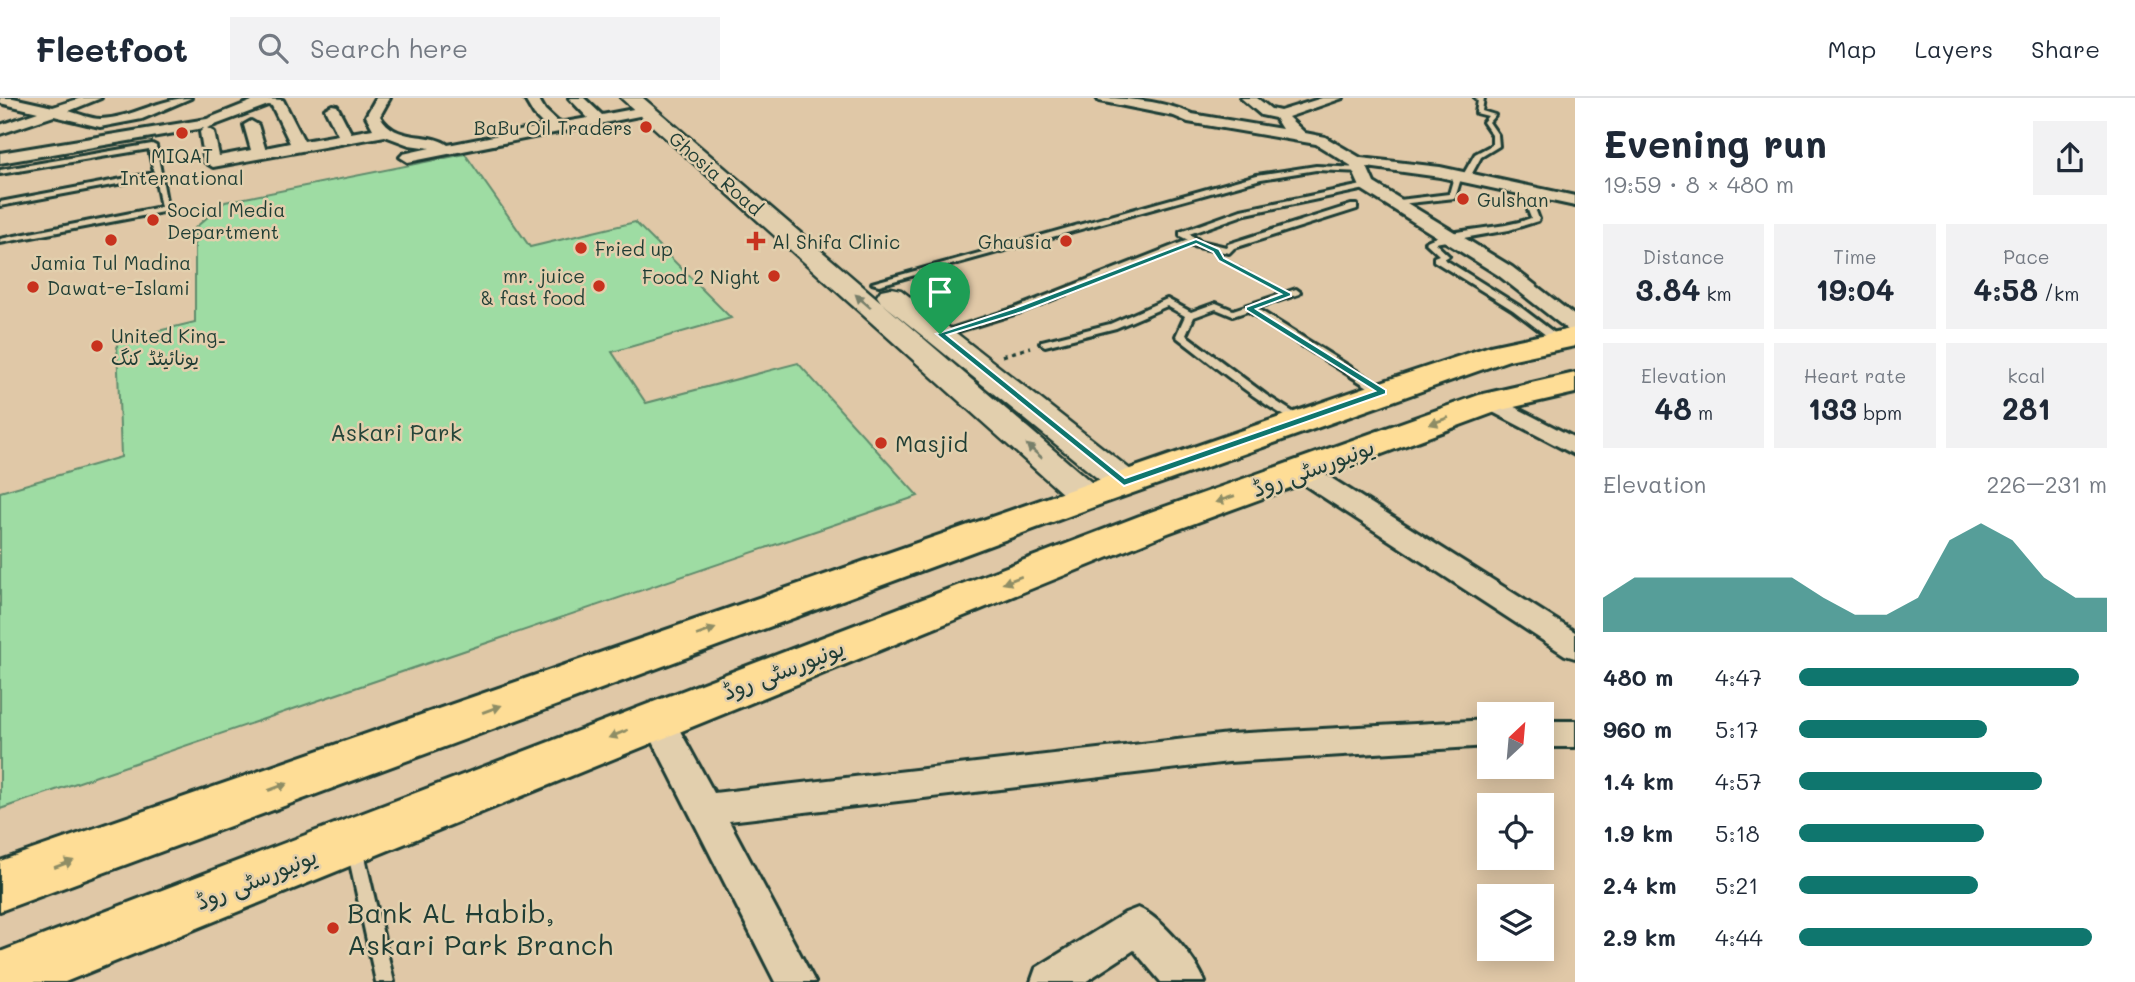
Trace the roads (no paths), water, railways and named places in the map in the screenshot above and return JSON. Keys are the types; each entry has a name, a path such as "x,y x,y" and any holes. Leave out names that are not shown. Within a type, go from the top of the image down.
{"main road":[{"path":"647,103 978,363 1124,482"},
{"name":"Ghosia Road","path":"647,103 1086,496"},
{"path":"1558,338 1575,383"},
{"name":"یونیورسٹی روڈ","path":"0,886 1124,482 1383,392 1558,338"},
{"name":"یونیورسٹی روڈ","path":"0,980 657,718 1156,524 1491,402 1575,383"}],"street":[{"path":"2,98 100,123 137,116 184,98"},
{"path":"0,131 94,98"},
{"path":"382,132 373,116 383,98"},
{"path":"531,98 539,112 556,128"},
{"path":"576,98 599,120"},
{"path":"1248,98 1266,113 1281,115 1336,98"},
{"path":"0,158 210,123 264,99 278,103 299,146"},
{"path":"1112,99 1178,113 1188,118 1320,140 1362,173 1391,203 1505,271 1558,338"},
{"path":"408,157 599,120 647,103"},
{"path":"332,109 347,138"},
{"path":"1281,115 1288,127 1300,135"},
{"path":"251,125 259,153"},
{"path":"207,132 213,162 382,132 414,142 460,147"},
{"path":"1362,173 1390,164 1462,176 1575,201"},
{"path":"1491,402 1575,448"},
{"path":"1303,472 1575,647"},
{"path":"657,718 796,982"},
{"path":"705,809 1229,748 1477,734"},
{"path":"1554,734 1575,734"},
{"path":"1050,982 1138,926 1186,982"}],"lane":[{"path":"1391,203 1452,196 1462,176 1478,156 1495,146 1494,135 1486,122 1492,116 1478,112 1481,99 1478,98"},
{"path":"0,172 152,146 165,209 0,241"},
{"path":"876,282 1260,177 1316,168 1362,173"},
{"path":"1354,207 1231,246 1229,250 1216,250 1183,233 1362,173"},
{"path":"0,204 158,174"},
{"path":"1524,190 1535,219 1520,226 1448,236 1429,242 1445,256 1437,259 1516,308 1558,338"},
{"path":"940,334 1018,310 1196,242"},
{"path":"1292,293 1233,313 1216,306 1190,315 1184,326 1183,338 1262,397 1300,421"},
{"path":"1045,343 1112,327 1167,302 1190,315"},
{"path":"1249,308 1383,392"},
{"path":"353,840 385,982"}],"place":[{"name":"BaBu Oil Traders","path":"646,127"},
{"name":"MIQAT International","path":"182,133"},
{"name":"Gulshan","path":"1463,199"},
{"name":"Social Media Department","path":"153,220"},
{"name":"Jamia Tul Madina","path":"111,240"},
{"name":"Al Shifa Clinic","path":"756,241"},
{"name":"Ghausia","path":"1066,241"},
{"name":"Fried up","path":"581,248"},
{"name":"Food 2 Night","path":"774,276"},
{"name":"mr. juice & fast food","path":"599,286"},
{"name":"Dawat-e-Islami","path":"33,287"},
{"name":"United King۔ یونائیٹڈ کنگ","path":"97,346"},
{"name":"Masjid","path":"881,443"},
{"name":"Bank AL Habib, Askari Park Branch","path":"333,928"}],"park label":[{"name":"Askari Park","path":"396,432"}]}
